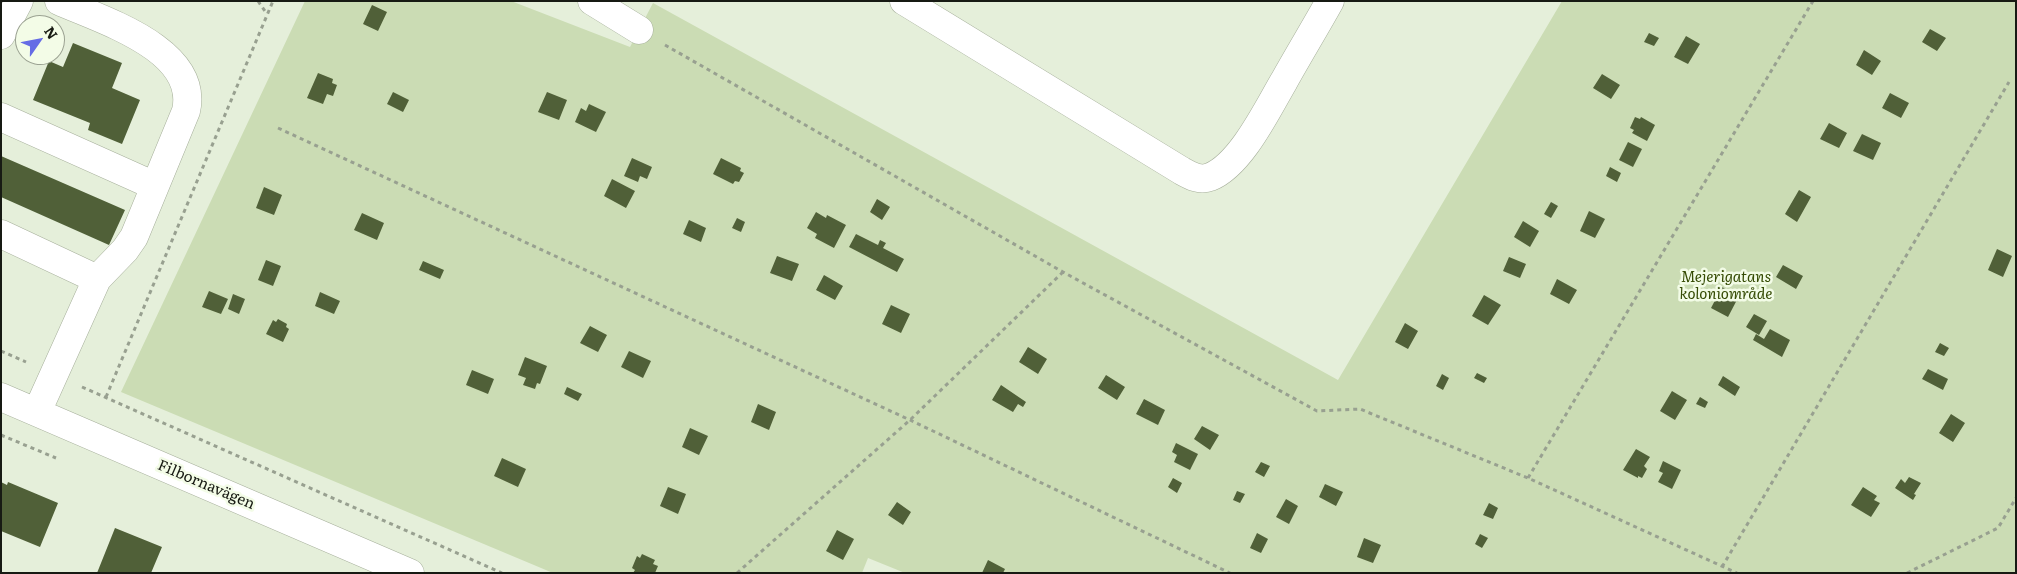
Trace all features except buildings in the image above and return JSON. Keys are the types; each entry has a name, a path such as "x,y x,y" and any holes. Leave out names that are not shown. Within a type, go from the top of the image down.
{"street":[{"path":"1,35 20,1"},
{"path":"37,412 97,279 125,250 134,237 188,102 183,80 170,60 148,42 59,1"},
{"path":"592,1 639,30"},
{"path":"904,1 1182,172 1202,179 1221,171 1248,141 1330,1"},
{"path":"1,118 155,186"},
{"path":"1,234 97,279"},
{"name":"Filbornavägen","path":"1,397 410,573"}],"path":[{"path":"258,1 267,15"},
{"path":"106,397 273,1"},
{"path":"1528,478 1812,1"},
{"path":"639,30 1063,272 1317,411 1360,409 1528,478 1737,573"},
{"path":"1722,567 2009,82"},
{"path":"278,128 910,420 1230,573"},
{"path":"737,573 910,420 1063,272"},
{"path":"1,351 502,573"},
{"path":"1907,573 1998,528 2016,498"}],"green space":[{"name":"Mejerigatans koloniområde","path":"305,1 511,1 630,47 653,3 1338,380 1562,1 2016,1 2016,573 905,573 868,558 862,573 553,573 121,392"}]}
